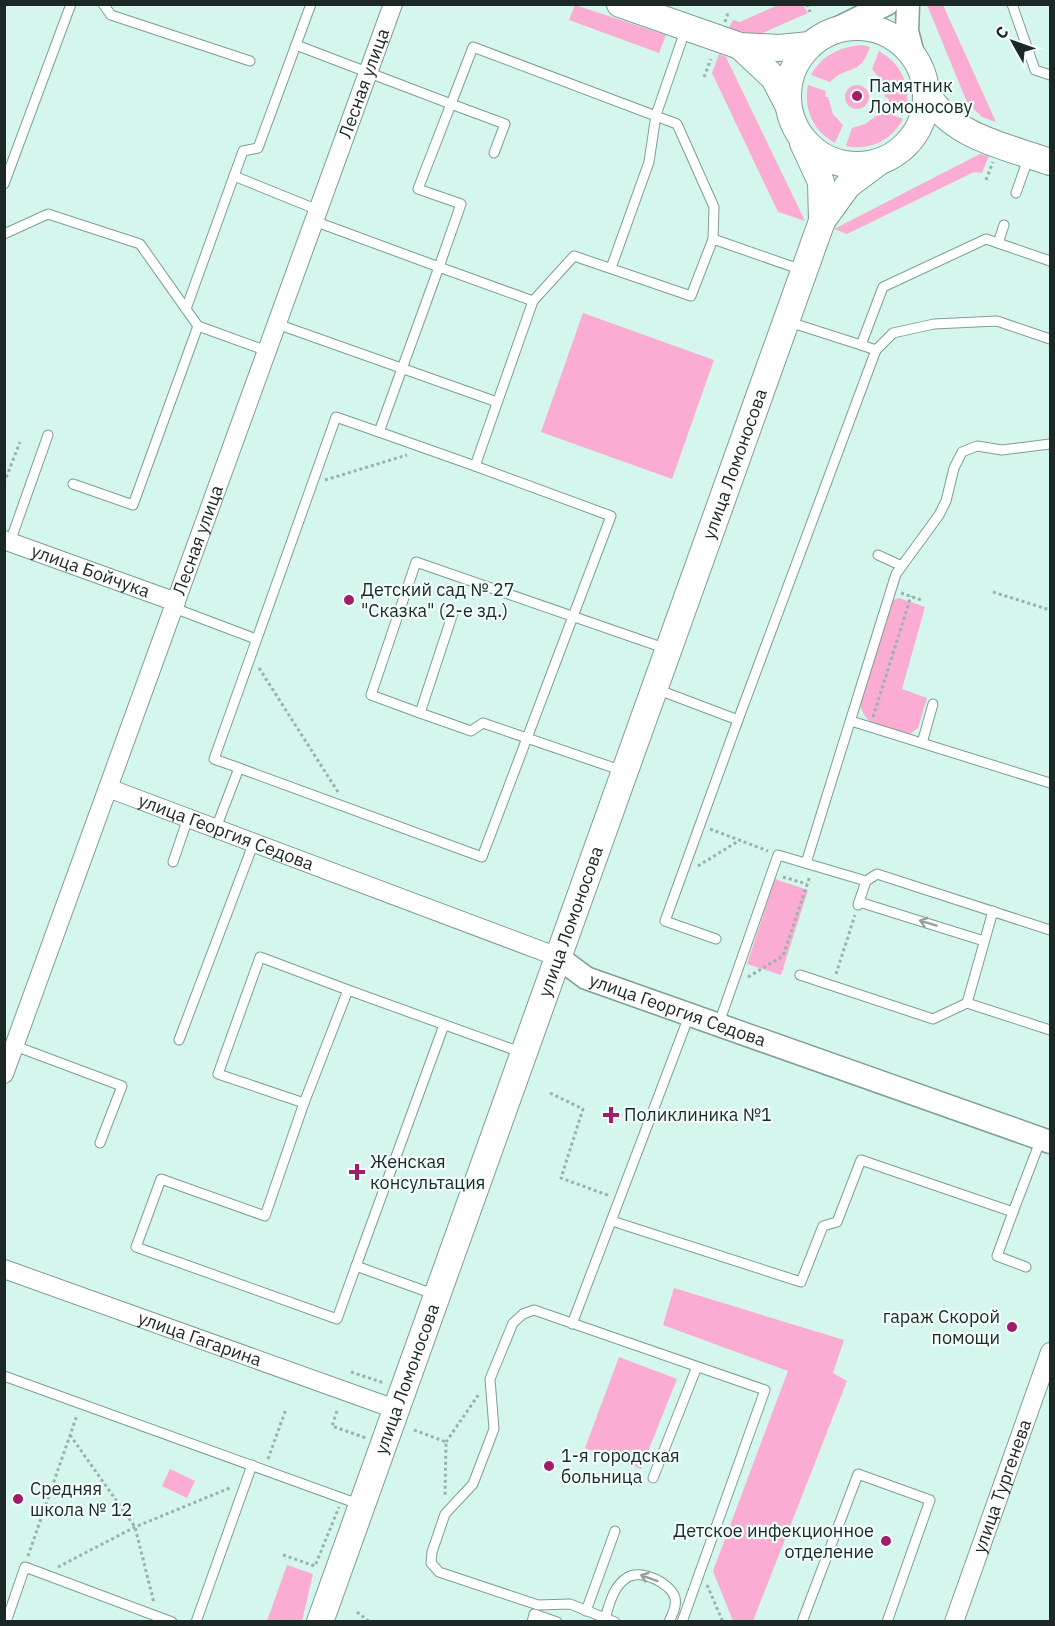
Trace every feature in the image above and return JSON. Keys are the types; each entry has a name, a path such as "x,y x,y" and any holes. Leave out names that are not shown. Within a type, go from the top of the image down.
{"main road":[{"path":"636,7 686,28 740,46 779,48 820,39 852,27 874,29 891,36 914,58 922,74 926,92 924,111 917,129 902,148"},
{"path":"788,103 789,79 797,61 820,39"},
{"path":"740,46 774,78 788,103 794,127 821,182 822,221"},
{"path":"926,92 939,111 964,132"},
{"path":"794,127 810,148 831,161 857,166 879,162"},
{"path":"822,221 848,185 879,162 923,135 946,131 964,132 1040,158"},
{"name":"улица Ломоносова","path":"320,1622 353,1502 395,1409 656,689 822,221"}],"street":[{"name":"Лесная улица","path":"4,1074 393,4"},
{"path":"820,39 886,4"},
{"path":"908,4 907,31 914,58"},
{"name":"улица Бойчука","path":"7,541 175,605"},
{"name":"улица Георгия Седова","path":"108,788 558,957 586,978 1046,1140"},
{"name":"улица Гагарина","path":"4,1269 395,1409"},
{"name":"улица Тургенева","path":"954,1622 1050,1352"}],"lane":[{"path":"4,184 71,4"},
{"path":"103,4 111,15 249,61"},
{"path":"186,309 243,151 258,148 311,4"},
{"path":"1012,4 1035,70 1050,75"},
{"path":"611,268 649,162 656,115 686,28"},
{"path":"296,45 505,124 494,153"},
{"path":"379,432 404,369 461,204 418,189 473,47 678,124 714,207 713,239 691,296 574,256 533,301 475,466"},
{"path":"1016,193 1040,158"},
{"path":"234,176 316,215 440,267 533,301"},
{"path":"4,234 48,214 140,244 198,326 267,351"},
{"path":"998,243 1004,225"},
{"path":"861,345 883,287 986,238 1050,261"},
{"path":"713,239 804,271"},
{"path":"786,321 876,350"},
{"path":"716,939 665,921 876,350 892,333 934,324 997,321 1050,339"},
{"path":"277,324 497,402"},
{"path":"73,484 133,505 198,326"},
{"path":"336,417 379,432 611,516 482,856 214,759 336,417"},
{"path":"7,541 48,435"},
{"path":"810,864 890,590 902,566 939,515 946,501 954,468 962,452 977,446 1002,450 1050,444"},
{"path":"878,555 902,566"},
{"path":"625,772 483,723 471,731 371,695 416,562 574,615 669,650"},
{"path":"175,605 256,639"},
{"path":"420,713 453,613"},
{"path":"656,689 738,720"},
{"path":"922,743 933,704"},
{"path":"850,721 1050,783"},
{"path":"216,828 239,768"},
{"path":"173,862 188,818"},
{"path":"179,1040 254,842"},
{"path":"718,1026 778,855 866,881"},
{"path":"984,941 859,903 866,881 878,874 1050,930"},
{"path":"967,1003 993,911"},
{"path":"304,1103 218,1074 260,957 523,1053"},
{"path":"800,975 933,1019 967,1003 1050,1030"},
{"path":"348,990 304,1103 265,1216 161,1179 136,1247 337,1319 444,1025"},
{"path":"572,1324 689,1016"},
{"path":"15,1046 122,1086 100,1143"},
{"path":"1026,1267 997,1256 1013,1212 1046,1140"},
{"path":"612,1221 801,1282 823,1226 837,1222 861,1160 1013,1212"},
{"path":"356,1266 436,1295"},
{"path":"615,1622 570,1604 538,1605 439,1572 431,1563 432,1552 445,1514 473,1484 494,1429 490,1379 513,1323 524,1314 534,1311 696,1369 765,1390 682,1622"},
{"path":"653,1478 696,1369"},
{"path":"4,1377 353,1502"},
{"path":"196,1622 252,1465"},
{"path":"802,1622 858,1474 930,1500 886,1622"},
{"path":"586,1611 615,1531"},
{"path":"6,1622 8,1606 25,1567 172,1622"},
{"path":"605,1618 615,1588 629,1575 638,1574 660,1582 673,1594 675,1605 669,1622"},
{"path":"532,1622 534,1614 557,1622"}],"path":[{"path":"807,4 810,12"},
{"path":"704,77 711,59"},
{"path":"986,180 994,159"},
{"path":"4,483 20,442"},
{"path":"312,484 427,449"},
{"path":"890,590 921,600"},
{"path":"993,592 1050,610"},
{"path":"870,727 912,596"},
{"path":"251,654 349,808"},
{"path":"700,825 778,855"},
{"path":"681,876 740,840"},
{"path":"749,975 783,956 808,884 810,864"},
{"path":"779,887 783,876 808,884"},
{"path":"832,986 859,903"},
{"path":"732,989 743,993 753,964"},
{"path":"550,1093 583,1109 561,1178 611,1196 607,1206"},
{"path":"351,1372 386,1384"},
{"path":"445,1514 446,1442 490,1379"},
{"path":"25,1567 81,1404"},
{"path":"264,1469 286,1409"},
{"path":"337,1411 332,1426 367,1438 363,1448"},
{"path":"414,1430 446,1442"},
{"path":"70,1435 135,1527 158,1616"},
{"path":"45,1574 135,1527 247,1480"},
{"path":"283,1555 315,1566 334,1513 353,1502"},
{"path":"701,1569 723,1622"},
{"path":"357,1612 370,1622"}],"shaded area":[{"path":"575,5 666,35 659,53 569,20"},
{"path":"778,5 803,5 808,13 747,40 726,33 733,20 740,22"},
{"path":"927,5 943,5 996,122 982,117 967,102"},
{"path":"862,45 870,47 858,67 837,76 830,82 811,75 815,68 832,53"},
{"path":"879,51 893,62 902,75 907,90 907,108 889,102 889,99 885,97 883,83 872,69"},
{"path":"719,54 726,57 805,221 778,212 712,73"},
{"path":"808,85 826,91 825,97 828,97 833,114 843,125 835,143 821,133 812,119 807,103"},
{"path":"857,85 865,89 869,97 865,105 857,109 849,105 845,97 849,89"},
{"path":"885,112 903,119 893,133 872,145 846,146 852,128 865,124"},
{"path":"980,154 989,156 982,173 974,172 847,234 834,229"},
{"path":"583,313 714,360 672,479 541,432"},
{"path":"899,598 925,607 902,689 927,698 918,728 907,736 877,727 867,718 859,703 891,601"},
{"path":"775,879 808,890 781,975 747,964"},
{"path":"674,1288 844,1340 833,1373 847,1381 753,1621 733,1621 713,1571 788,1371 663,1325"},
{"path":"619,1357 677,1379 641,1469 585,1448"},
{"path":"170,1469 195,1481 187,1498 162,1486"},
{"path":"287,1565 313,1574 302,1621 267,1621"}],"place":[{"name":"Памятник Ломоносову","path":"857,96"},
{"name":"Детский сад № 27 \"Сказка\" (2-е зд.)","path":"349,600"},
{"name":"Поликлиника №1","path":"611,1115"},
{"name":"Женская консультация","path":"357,1172"},
{"name":"гараж Скорой помощи","path":"1012,1327"},
{"name":"1-я городская больница","path":"549,1466"},
{"name":"Средняя школа № 12","path":"18,1499"},
{"name":"Детское инфекционное отделение","path":"886,1541"}]}
